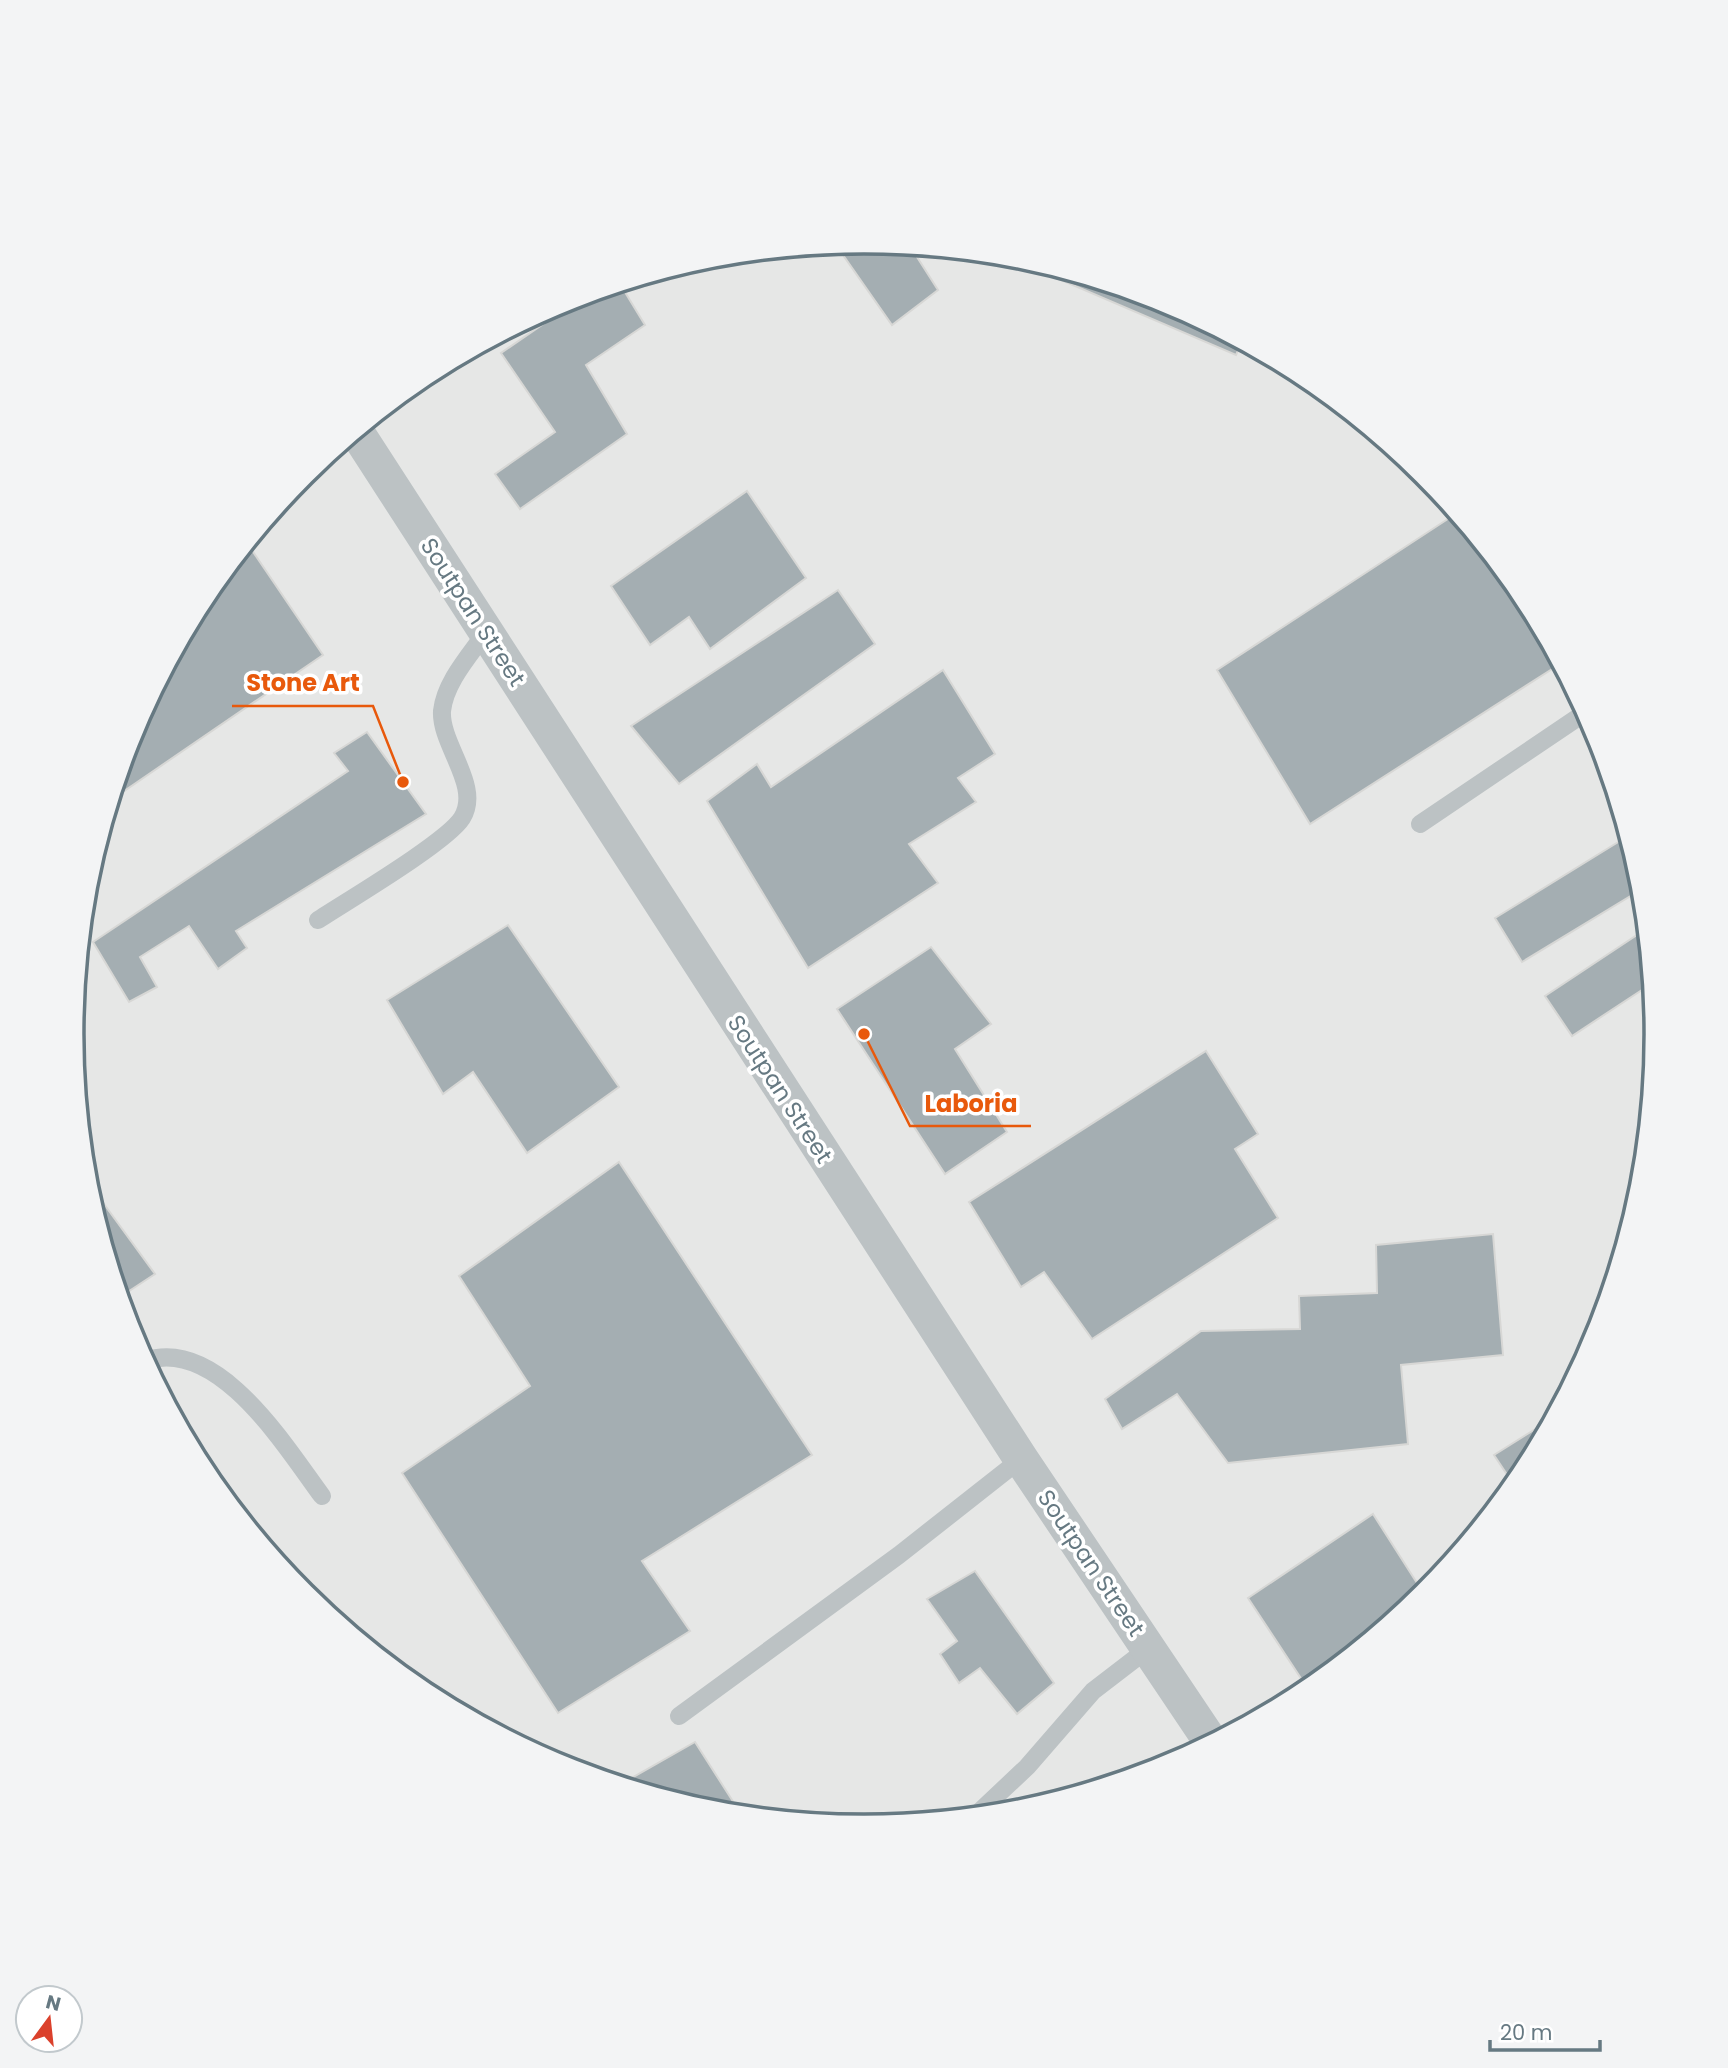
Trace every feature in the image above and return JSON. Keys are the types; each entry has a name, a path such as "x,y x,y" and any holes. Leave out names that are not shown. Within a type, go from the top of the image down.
{"street":[{"name":"Soutpan Street","path":"361,439 1021,1459 1206,1735"}],"lane":[{"path":"318,920 461,820 467,796 444,731 442,710 455,676 486,632"},
{"path":"1420,824 1577,718"},
{"path":"154,1357 177,1356 218,1374 266,1423 322,1496"},
{"path":"679,1716 878,1570 1021,1459"},
{"path":"987,1804 1027,1767 1093,1691 1149,1648"}],"shaded area":[{"path":"864,254 966,261 1016,269 1115,295 1209,334 1254,359 1339,415 1378,448 1416,482 1483,559 1513,601 1564,689 1603,783 1617,832 1629,882 1642,983 1644,1034 1637,1136 1629,1186 1603,1285 1564,1379 1539,1424 1483,1509 1450,1548 1416,1586 1339,1653 1297,1683 1209,1734 1115,1773 1066,1787 1016,1799 915,1812 864,1814 762,1807 712,1799 613,1773 519,1734 474,1709 389,1653 350,1620 312,1586 245,1509 215,1467 164,1379 125,1285 111,1236 99,1186 86,1085 84,1034 91,932 99,882 125,783 164,689 189,644 245,559 278,520 312,482 389,415 431,385 519,334 613,295 662,281 712,269 813,256"}],"building":[{"path":"843,255 916,256 938,290 892,325"},
{"path":"1061,280 1115,295 1162,313 1238,350 1236,355"},
{"path":"625,292 645,325 586,365 627,434 520,509 495,474 555,432 501,353 547,322"},
{"path":"747,491 806,578 710,649 689,617 650,645 611,586"},
{"path":"1449,518 1483,559 1513,601 1553,669 1310,824 1217,670"},
{"path":"252,551 323,655 122,792 164,689 215,601"},
{"path":"838,590 875,644 679,784 631,726"},
{"path":"943,670 995,754 958,778 976,802 909,844 938,883 808,968 707,801 757,764 771,787"},
{"path":"367,732 426,814 236,931 247,948 218,969 189,926 140,957 157,987 129,1002 93,942 348,771 334,753"},
{"path":"1619,841 1631,896 1522,962 1495,918"},
{"path":"508,925 619,1087 527,1153 473,1072 443,1094 387,1000"},
{"path":"1637,935 1642,990 1572,1036 1545,996"},
{"path":"931,947 991,1024 955,1049 1007,1132 945,1174 837,1009"},
{"path":"1206,1051 1258,1134 1235,1149 1278,1218 1092,1339 1044,1272 1021,1287 969,1202"},
{"path":"619,1162 812,1455 642,1561 690,1631 558,1713 402,1473 530,1386 459,1276"},
{"path":"103,1203 155,1274 128,1292"},
{"path":"1493,1234 1503,1355 1401,1365 1408,1444 1228,1463 1177,1394 1122,1429 1105,1399 1201,1331 1300,1329 1299,1296 1377,1293 1376,1245"},
{"path":"1536,1428 1507,1475 1494,1455"},
{"path":"1373,1514 1418,1584 1339,1653 1302,1680 1248,1598"},
{"path":"975,1571 1054,1683 1017,1714 980,1668 959,1683 940,1654 957,1641 927,1599"},
{"path":"695,1742 734,1802 712,1799 631,1778"}],"place":[{"name":"Stone Art","path":"403,782"},
{"name":"Laboria","path":"864,1034"}]}
